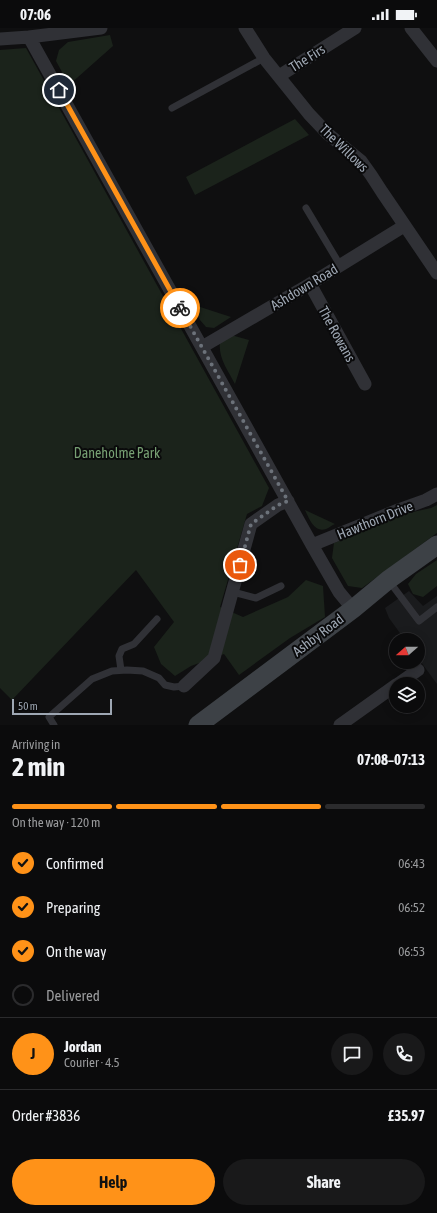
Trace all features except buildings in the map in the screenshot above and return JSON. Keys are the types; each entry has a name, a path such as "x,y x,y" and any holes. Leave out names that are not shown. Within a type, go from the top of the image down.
{"street":[{"path":"0,39 101,28"},
{"name":"The Willows","path":"245,28 264,58 309,114 328,134 361,161 437,273"},
{"name":"The Firs","path":"279,76 355,28"},
{"path":"411,28 437,61"},
{"path":"29,37 312,545 339,592 353,609"},
{"name":"Ashdown Road","path":"202,347 310,284 404,226"},
{"name":"The Rowans","path":"310,284 365,384"},
{"name":"Hawthorn Drive","path":"312,545 426,500 437,494"},
{"path":"184,686 214,658 251,524 278,505 288,501"},
{"name":"Ashby Road","path":"198,725 353,609 388,580 437,545"},
{"path":"408,677 418,670"},
{"path":"340,725 389,691"}],"lane":[{"path":"172,108 264,58"},
{"path":"306,208 340,265"},
{"path":"388,580 419,622 437,607"},
{"path":"233,592 256,598 282,586"},
{"path":"121,670 119,656 122,649 134,644 158,619"},
{"path":"54,725 49,717 92,679 112,671 143,671 159,678 165,685 174,687 184,686"}],"shaded area":[{"path":"409,591 423,606 437,596 437,684 425,668 425,633 400,633 389,618 385,608"}],"green space":[{"path":"110,35 113,46 69,85 56,61 59,50 68,42"},
{"name":"Daneholme Park","path":"26,48 269,488 262,506 247,514 220,607 243,617 288,597 306,580 323,586 325,617 290,638 239,675 224,654 191,666 175,676 161,664 154,647 174,622 136,570 12,700 0,688 0,50"},
{"path":"295,119 309,135 195,195 186,177"},
{"path":"191,304 231,317 214,328 206,327 200,320"},
{"path":"231,335 249,340 235,384 224,364 220,348 220,342"},
{"path":"437,505 437,533 362,588 348,586 332,558 334,543 395,516 431,508"},
{"path":"305,510 335,524 326,529 318,529 312,524"},
{"path":"437,560 437,586 423,597 413,594 408,584 416,574"}],"way so far":[{"path":"180,308 288,501 278,505 251,524 240,565"}],"route":[{"path":"59,90 180,308"}]}
